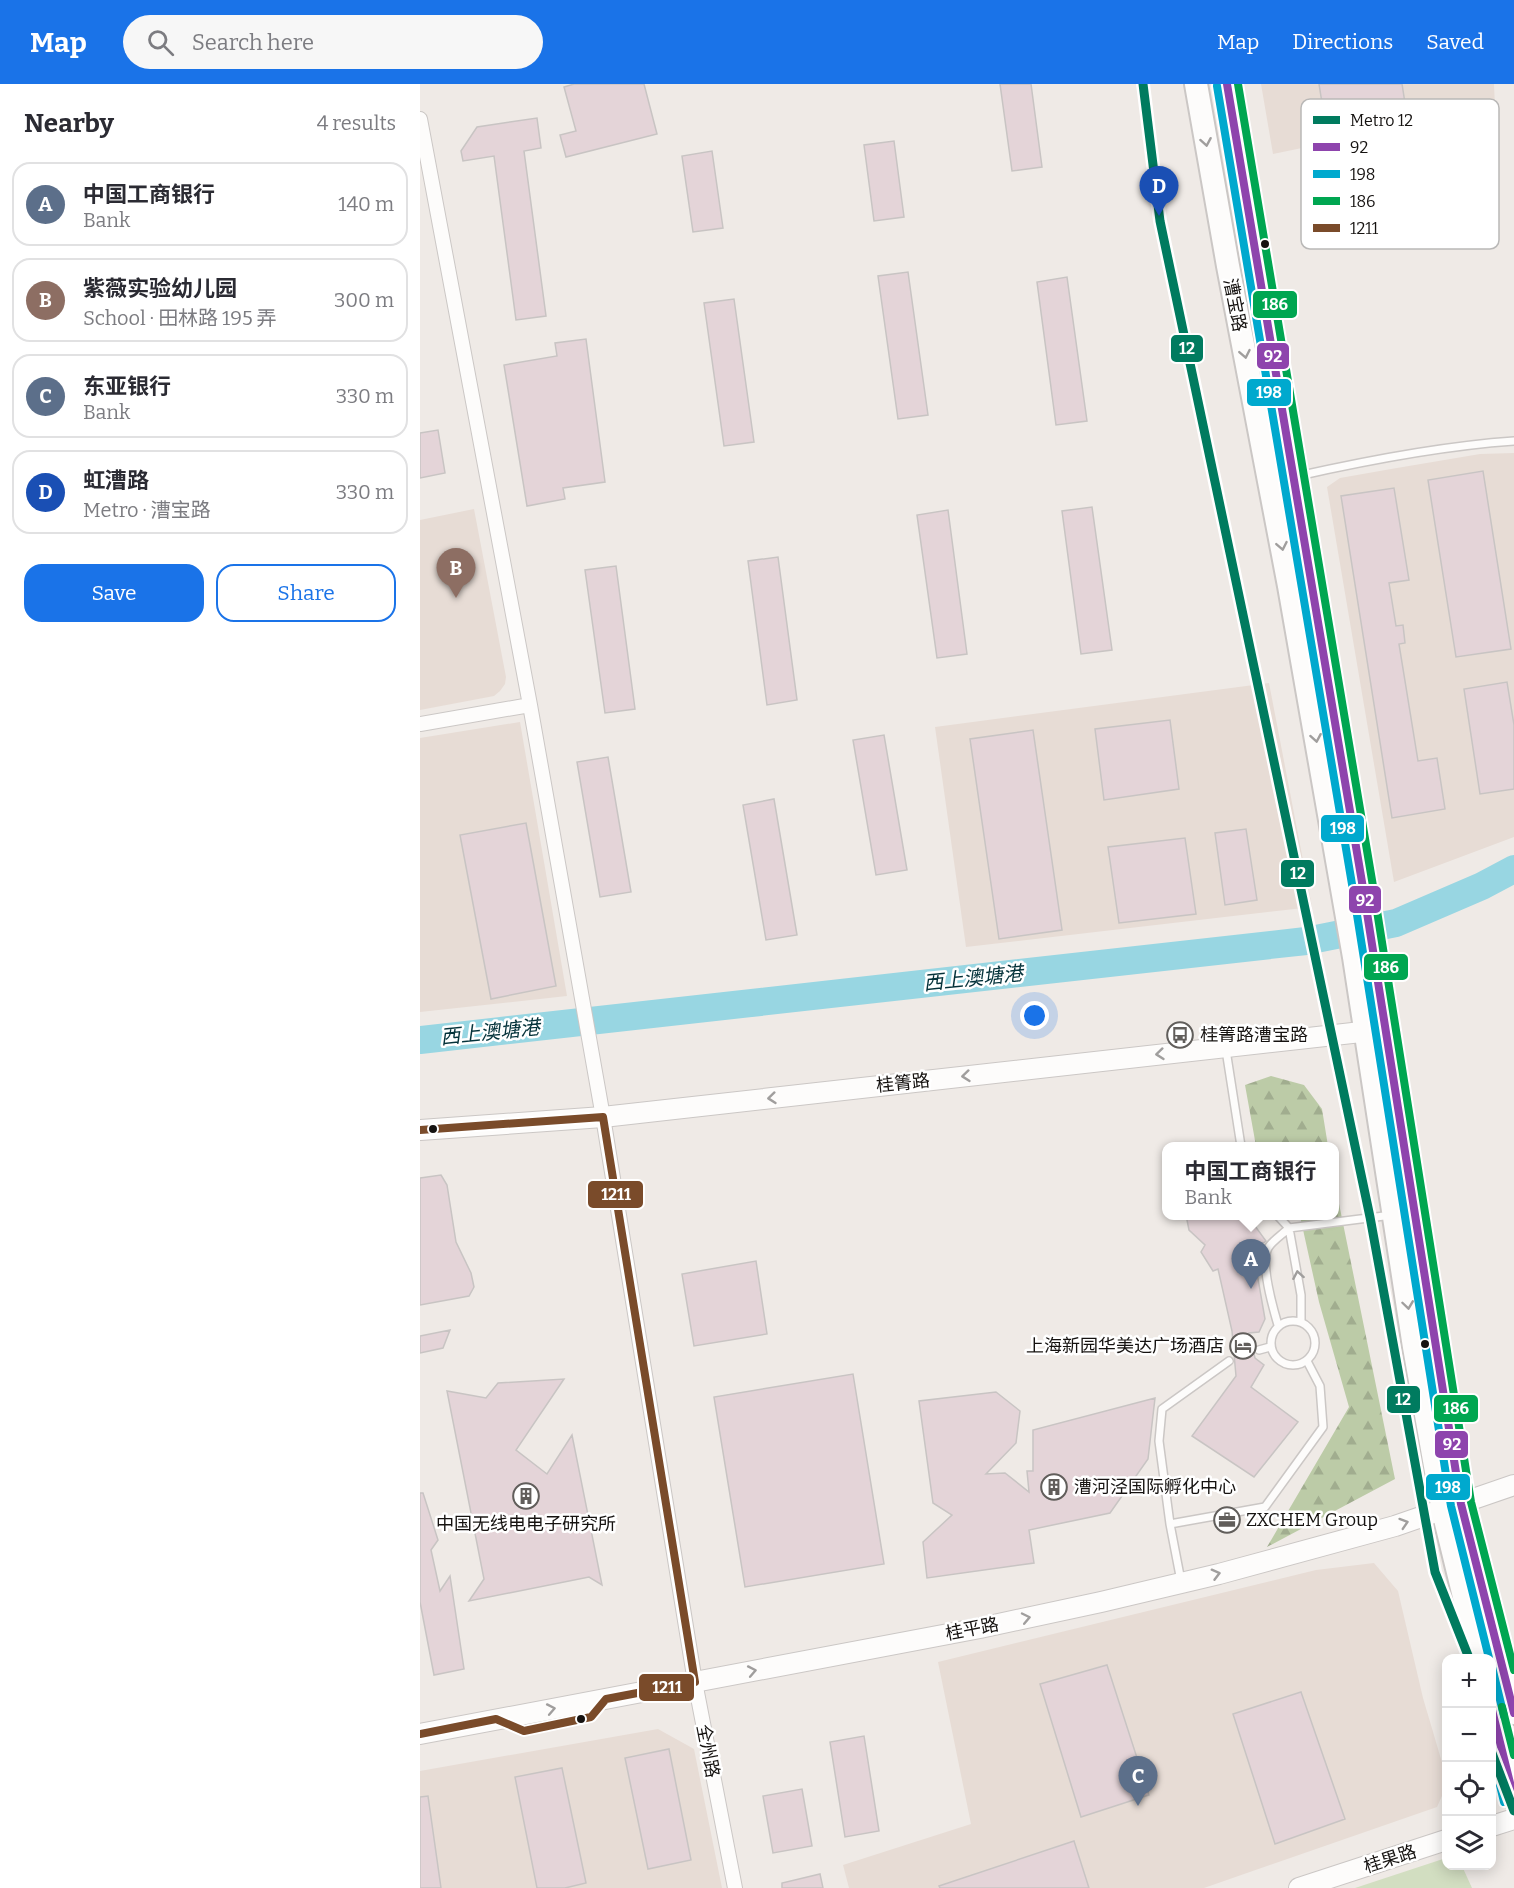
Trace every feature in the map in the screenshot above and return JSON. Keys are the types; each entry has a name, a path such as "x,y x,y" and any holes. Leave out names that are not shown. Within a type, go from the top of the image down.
{"main road":[{"name":"漕宝路","path":"1196,84 1228,266 1290,586 1354,896"},
{"name":"漕宝路","path":"1227,84 1293,477 1375,1030 1478,1654"},
{"name":"漕宝路","path":"1375,1030 1395,1214 1414,1347 1452,1507 1514,1713"},
{"path":"1496,1729 1514,1799"}],"street":[{"name":"全州路","path":"420,118 530,705 603,1117 695,1682 735,1888"},
{"path":"420,723 530,705"},
{"name":"桂箐路","path":"420,1130 603,1117 1375,1030"},
{"name":"桂平路","path":"420,1734 980,1628 1181,1583 1395,1526 1514,1485"},
{"path":"1496,1824 1514,1818"},
{"name":"桂果路","path":"1299,1888 1442,1841"}],"lane":[{"path":"1293,477 1371,459 1514,441"},
{"path":"1225,1048 1240,1142"},
{"path":"1278,1325 1272,1305 1265,1260 1268,1247 1289,1228 1395,1214"},
{"path":"1282,1220 1289,1228 1301,1295 1301,1321"},
{"path":"1289,1320 1301,1321 1310,1328 1316,1339 1314,1351 1307,1360 1297,1365 1285,1364 1275,1358 1270,1347 1271,1335 1278,1325 1289,1320"},
{"path":"1259,1350 1270,1347"},
{"path":"1170,1524 1265,1507 1323,1427 1320,1386 1307,1360"},
{"path":"1181,1583 1170,1524 1159,1441 1162,1409 1229,1361"}],"shaded area":[{"path":"1261,84 1494,84 1495,99 1301,99 1301,148 1273,154"},
{"path":"1514,453 1514,837 1394,882 1327,487 1340,478 1480,454"},
{"path":"474,509 506,677 505,684 494,696 420,710 420,520"},
{"path":"1269,683 1312,907 966,947 935,727"},
{"path":"520,722 567,996 420,1012 420,738"},
{"path":"1374,1563 1398,1591 1423,1698 1442,1762 1442,1796 1437,1807 1204,1888 849,1888 843,1865 971,1824 938,1662 1316,1570"},
{"path":"658,1729 694,1749 722,1888 420,1888 420,1771"}],"green space":[{"path":"1271,1076 1304,1085 1322,1109 1327,1142 1255,1142 1245,1085"},
{"path":"1339,1204 1395,1479 1267,1547 1349,1407 1319,1302 1301,1220 1339,1220"},
{"path":"1442,1859 1442,1870 1464,1870 1472,1888 1355,1888"}],"building":[{"path":"574,84 644,84 657,134 566,157 560,135 576,131 564,87"},
{"path":"1000,84 1031,84 1042,167 1012,171"},
{"path":"1319,84 1402,84 1404,99 1321,99"},
{"path":"537,118 541,148 524,151 546,316 516,320 494,156 463,161 461,151 477,127"},
{"path":"894,141 904,217 874,221 864,145"},
{"path":"712,151 723,228 693,232 682,156"},
{"path":"908,272 928,415 898,419 878,276"},
{"path":"1067,277 1087,421 1056,425 1037,282"},
{"path":"734,299 754,442 724,446 704,303"},
{"path":"586,339 605,482 563,488 565,499 527,506 504,365 557,356 555,343"},
{"path":"438,430 445,473 420,478 420,433"},
{"path":"1483,471 1511,649 1456,657 1428,480"},
{"path":"1394,488 1409,580 1389,583 1396,626 1403,625 1405,643 1399,644 1418,761 1437,758 1445,809 1392,818 1341,496"},
{"path":"1092,507 1112,650 1081,654 1062,511"},
{"path":"948,510 967,654 937,658 917,515"},
{"path":"778,557 797,700 767,705 748,561"},
{"path":"616,566 635,709 605,713 585,570"},
{"path":"1507,682 1514,725 1514,789 1480,794 1464,689"},
{"path":"1170,720 1179,789 1104,800 1095,729"},
{"path":"1033,730 1062,930 999,939 970,739"},
{"path":"884,735 907,870 876,875 853,740"},
{"path":"608,757 631,892 600,897 577,762"},
{"path":"774,799 797,935 766,940 743,805"},
{"path":"526,823 556,986 491,999 460,835"},
{"path":"1246,829 1257,900 1225,905 1215,833"},
{"path":"1185,838 1196,914 1119,923 1108,847"},
{"path":"441,1175 447,1185 456,1242 471,1273 474,1287 469,1296 420,1305 420,1178"},
{"name":"上海新园华美达广场酒店","path":"1187,1220 1251,1220 1266,1241 1253,1250 1265,1319 1259,1332 1249,1333 1255,1358 1264,1365 1251,1387 1298,1422 1254,1477 1192,1436 1236,1376 1232,1331 1218,1269 1213,1271 1201,1252 1205,1245 1189,1230"},
{"path":"756,1261 767,1334 694,1346 682,1274"},
{"path":"450,1330 443,1348 420,1353 420,1336"},
{"path":"853,1374 884,1564 745,1587 714,1397"},
{"name":"中国无线电电子研究所","path":"564,1379 516,1450 547,1474 572,1435 602,1585 589,1577 469,1601 484,1579 447,1391 486,1398 498,1383"},
{"name":"漕河泾国际孵化中心","path":"996,1392 1020,1411 1016,1443 986,1474 1005,1473 1029,1492 1027,1471 1033,1471 1033,1430 1155,1398 1148,1459 1110,1513 1029,1530 1034,1563 927,1578 923,1542 952,1515 933,1503 919,1401"},
{"path":"420,1493 423,1493 438,1540 431,1550 440,1591 450,1576 464,1669 434,1675 420,1602"},
{"path":"1107,1665 1149,1795 1081,1817 1040,1684"},
{"path":"1301,1692 1345,1819 1275,1844 1233,1714"},
{"path":"864,1736 879,1831 845,1837 830,1742"},
{"path":"669,1749 691,1860 648,1869 625,1758"},
{"path":"562,1768 586,1883 565,1888 537,1888 515,1777"},
{"path":"802,1789 812,1846 773,1853 763,1796"},
{"path":"428,1796 441,1888 420,1888 420,1797"},
{"path":"1074,1841 1089,1888 940,1888 939,1886"},
{"path":"820,1874 823,1888 782,1888 782,1883"}],"waterway":[{"name":"西上澳塘港","path":"420,1040 1306,941 1396,923 1482,886 1514,869"}],"metro line":[{"name":"12","path":"1143,84 1160,221 1370,1217 1435,1572 1467,1654"},
{"name":"12","path":"1495,1762 1514,1811"}],"transit line":[{"name":"92","path":"1227,84 1364,894 1461,1504 1514,1713"},
{"name":"186","path":"1238,84 1374,892 1471,1502 1514,1670"},
{"name":"198","path":"1217,86 1354,896 1451,1506 1488,1654"},
{"name":"1211","path":"420,1130 603,1117 695,1682 606,1699 591,1717 524,1731 496,1719 420,1734"},
{"name":"198","path":"1496,1683 1504,1716"},
{"name":"186","path":"1502,1707 1514,1755"},
{"name":"92","path":"1496,1726 1514,1799"},
{"name":"198","path":"1494,1762 1504,1802"}],"place":[{"name":"虹漕路","path":"1159,216"},
{"name":"紫薇实验幼儿园","path":"456,598"},
{"name":"桂箐路漕宝路","path":"1180,1035"},
{"name":"中国工商银行","path":"1251,1289"},
{"name":"上海新园华美达广场酒店","path":"1243,1346"},
{"name":"漕河泾国际孵化中心","path":"1054,1487"},
{"name":"中国无线电电子研究所","path":"526,1496"},
{"name":"ZXCHEM Group","path":"1227,1520"},
{"name":"东亚银行","path":"1138,1806"}]}
